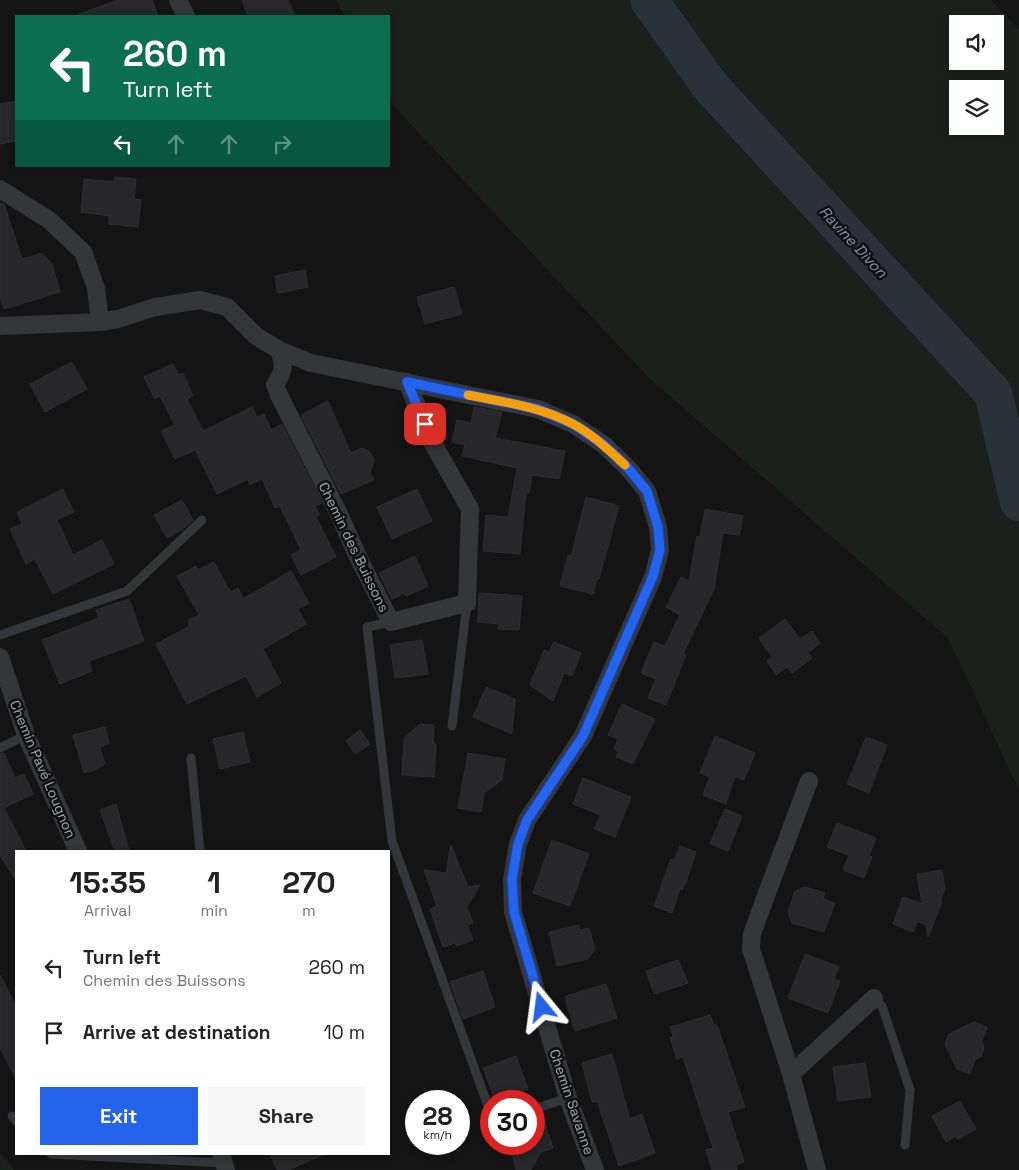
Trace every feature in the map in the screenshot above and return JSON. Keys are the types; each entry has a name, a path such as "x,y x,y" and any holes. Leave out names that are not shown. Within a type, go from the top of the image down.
{"street":[{"path":"178,0 186,15"},
{"path":"0,189 49,220 83,252 96,288 100,322 0,326"},
{"name":"Chemin Savanne","path":"100,322 118,319 155,307 200,300 226,308 256,336 279,350 311,363 538,409 573,424 603,444 627,467 647,491 658,527 660,550 653,576 583,736 527,820 518,844 512,879 514,912 568,1098 595,1170"},
{"name":"Chemin des Buissons","path":"279,350 284,363 282,373 275,385 279,395 391,622 467,603"},
{"path":"407,382 431,440 470,509 467,603"},
{"name":"Chemin Pavé Lougnon","path":"0,658 26,735 78,850"},
{"path":"809,781 752,934 751,949 790,1074 817,1170"},
{"path":"790,1074 874,998"}],"lane":[{"path":"0,635 127,591 202,520"},
{"path":"452,726 467,603"},
{"path":"391,622 367,627 392,841 482,1090"},
{"path":"0,748 26,735"},
{"path":"191,758 200,850"},
{"path":"874,998 882,1006 910,1090 905,1145"},
{"path":"545,1105 568,1098"},
{"path":"73,1155 224,1162"}],"shaded area":[{"path":"336,0 991,0 1019,29 1019,790 948,638 650,379 390,102 390,15 344,15"},
{"path":"0,1152 14,1170 0,1170"}],"building":[{"path":"118,0 152,0 158,15 80,15"},
{"path":"242,0 288,0 295,15 248,15"},
{"path":"15,101 15,141 0,144 0,104"},
{"path":"115,177 136,179 134,199 141,200 138,227 109,224 109,216 81,212 84,179 114,182"},
{"path":"0,203 4,204 22,259 42,253 52,264 60,292 4,309 0,296"},
{"path":"305,270 308,287 278,293 275,276"},
{"path":"454,287 462,314 425,324 417,297"},
{"path":"72,362 87,389 45,412 30,384"},
{"path":"173,364 179,375 183,373 193,396 187,399 203,431 252,407 257,417 264,414 271,430 282,424 322,503 315,506 319,515 316,517 336,557 301,575 291,555 301,550 280,506 275,508 262,479 250,485 248,479 217,494 195,450 175,459 161,431 175,425 160,396 155,399 144,377"},
{"path":"328,401 351,453 362,448 370,452 374,460 370,473 374,480 341,494 301,415"},
{"path":"474,407 502,412 495,438 565,451 559,479 532,475 529,493 526,492 520,554 483,551 486,515 508,517 517,468 462,456 465,445 452,442 457,420 471,423"},
{"path":"63,489 74,512 57,520 73,555 102,540 114,564 53,594 35,559 26,564 10,529 22,524 17,512"},
{"path":"417,489 432,521 392,539 377,507"},
{"path":"586,497 619,506 599,579 597,578 593,594 560,586 568,555 571,556"},
{"path":"182,500 193,520 183,529 167,538 154,515"},
{"path":"705,509 743,516 739,535 723,533 714,589 683,654 686,655 666,705 648,698 656,679 641,673 654,642 665,646 680,615 666,607 681,577 689,581 697,536 700,537"},
{"path":"415,556 428,586 406,596 404,593 392,599 379,573"},
{"path":"214,562 230,592 238,588 243,599 291,571 309,603 298,609 306,624 263,649 281,683 257,697 246,676 187,704 156,644 190,626 188,620 199,615 177,576 196,566 198,570"},
{"path":"479,593 522,596 519,630 498,629 499,624 478,622"},
{"path":"129,599 144,641 89,661 92,671 60,684 42,640 99,618 96,610"},
{"path":"785,619 800,639 812,631 820,643 808,652 812,658 792,673 787,667 776,675 767,661 772,657 759,638"},
{"path":"422,640 428,674 395,678 390,645"},
{"path":"554,642 581,653 572,676 564,673 553,701 530,685 544,650 549,652"},
{"path":"486,687 515,699 512,734 473,717"},
{"path":"622,704 655,719 633,764 616,757 619,752 614,749 618,739 608,735"},
{"path":"420,724 434,725 433,742 436,745 434,777 402,775 404,738"},
{"path":"105,727 109,743 100,747 105,764 95,770 84,773 73,735"},
{"path":"360,730 370,744 355,754 346,741"},
{"path":"243,732 250,762 220,769 213,739"},
{"path":"715,736 755,753 744,780 735,776 726,804 703,795 710,777 700,773"},
{"path":"866,737 887,745 869,793 847,784"},
{"path":"4,753 15,778 24,774 33,794 4,808 25,850 15,850 15,879 0,855 0,754"},
{"path":"468,753 505,759 502,780 484,793 481,812 458,808"},
{"path":"583,778 631,797 615,837 594,829 601,815 573,804"},
{"path":"116,804 129,850 115,850 100,810"},
{"path":"725,809 742,816 728,851 710,844"},
{"path":"837,823 876,838 869,856 872,857 864,878 843,870 849,855 827,847"},
{"path":"552,840 589,854 570,906 533,893"},
{"path":"451,845 468,887 480,885 467,907 473,923 467,925 473,940 457,946 455,943 443,947 430,909 437,906 424,870 446,873"},
{"path":"680,846 696,852 686,882 682,890 680,889 672,913 654,906 671,859 674,860"},
{"path":"942,870 945,888 940,901 942,902 928,937 926,925 917,921 913,932 893,924 903,897 922,904 917,874"},
{"path":"805,887 825,893 823,899 835,903 824,932 792,923 788,912 795,891"},
{"path":"579,925 580,930 589,928 595,949 588,959 557,966 549,932"},
{"path":"805,954 839,967 834,979 840,981 828,1013 788,998"},
{"path":"678,960 688,983 654,994 646,971"},
{"path":"483,971 495,1007 463,1019 450,982"},
{"path":"0,975 15,1005 15,1077 0,1047"},
{"path":"606,984 617,1018 575,1031 566,1003 566,996"},
{"path":"710,1015 714,1025 717,1025 745,1107 728,1112 744,1162 736,1165 737,1170 712,1170 706,1150 713,1148 683,1057 677,1059 670,1038 673,1037 670,1027"},
{"path":"974,1022 987,1027 982,1041 984,1048 981,1057 975,1060 970,1074 957,1069 945,1044 949,1034"},
{"path":"612,1054 630,1119 642,1114 655,1153 619,1166 597,1101 592,1102 582,1063"},
{"path":"516,1056 528,1089 491,1090 483,1068"},
{"path":"865,1063 871,1097 838,1101 833,1067"},
{"path":"960,1101 976,1129 958,1139 956,1136 946,1142 932,1116"},
{"path":"545,1125 553,1148 545,1151"},
{"path":"270,1155 323,1155 288,1170 277,1170"},
{"path":"512,1155 539,1155 531,1170 516,1170"}],"waterway":[{"name":"Ravine Divon","path":"649,0 711,87 993,393 1019,502"}],"slow traffic":[{"path":"468,395 538,409 573,424 603,444 625,465"}],"route":[{"path":"425,424 407,382 538,409 573,424 603,444 627,467 647,491 658,527 660,550 653,576 583,736 527,820 518,844 512,879 514,912 542,1007"}]}
